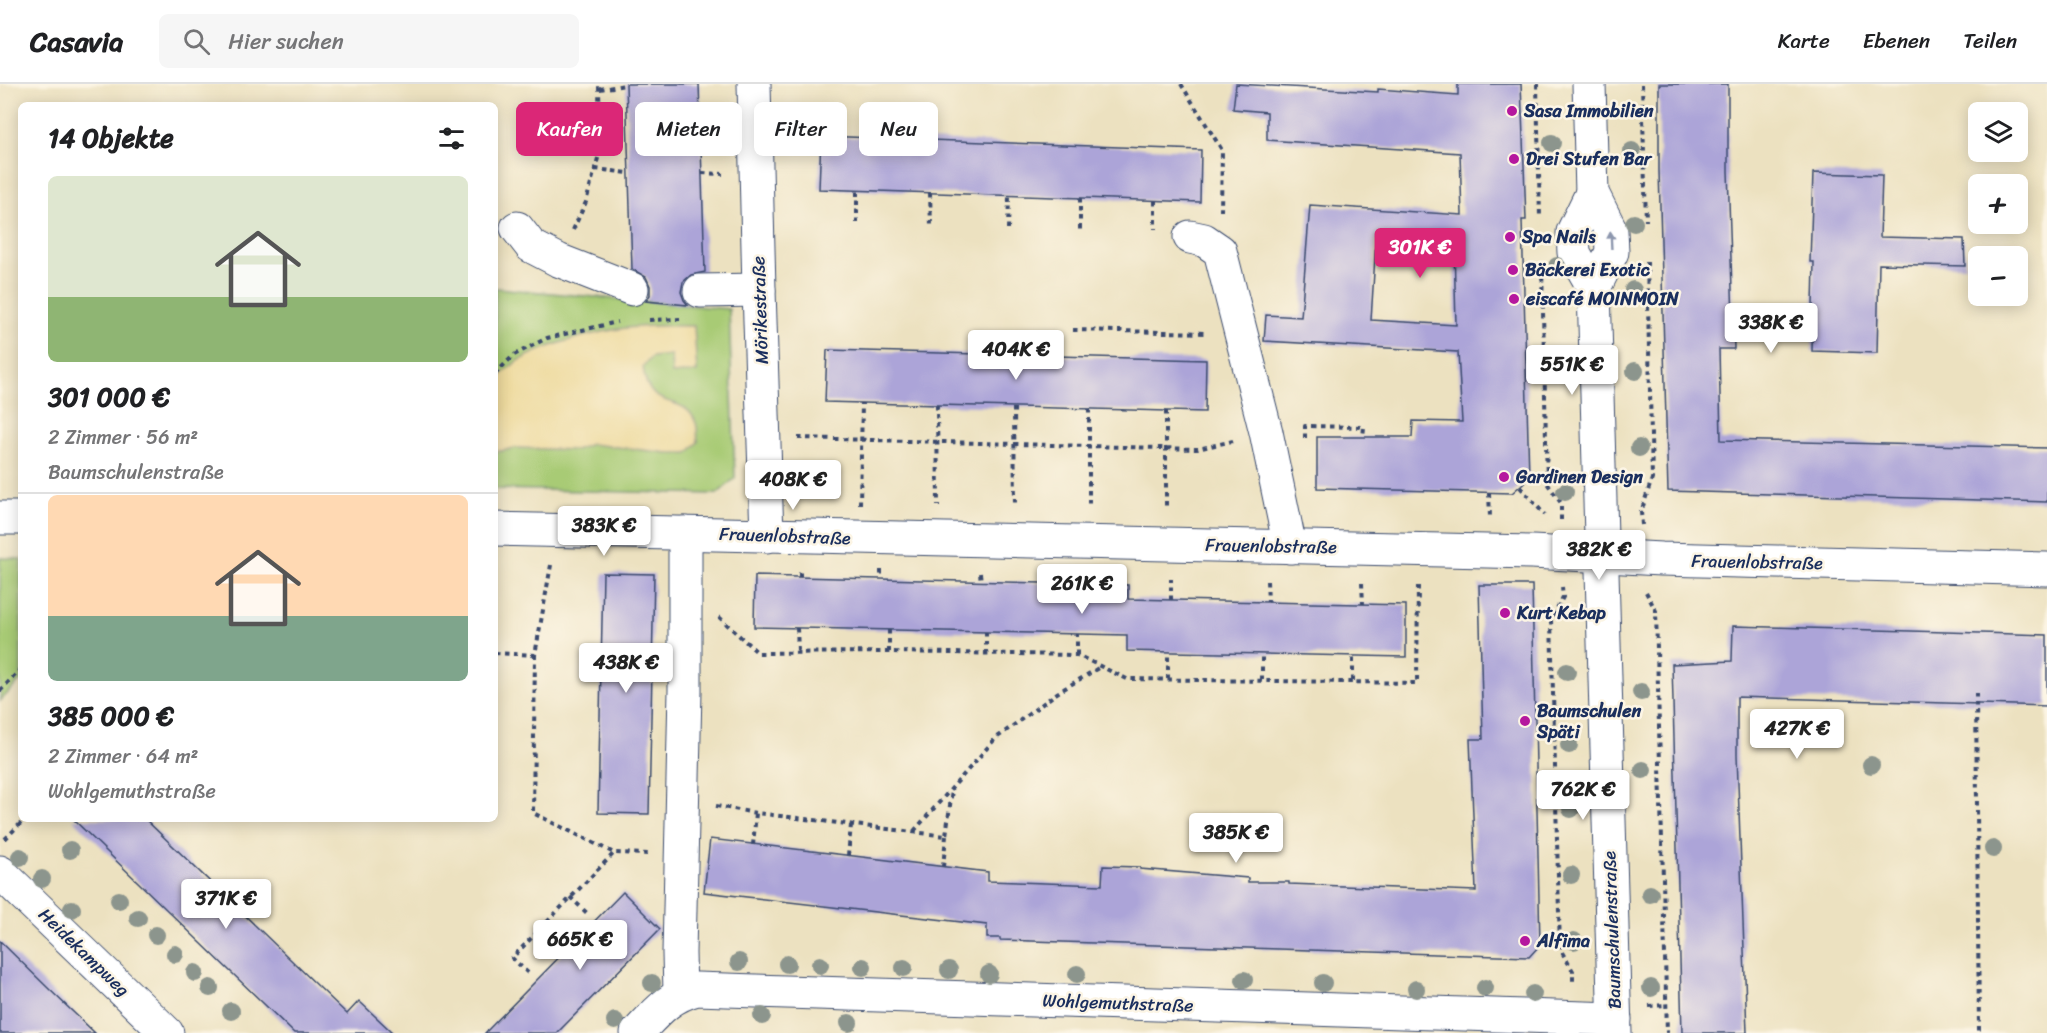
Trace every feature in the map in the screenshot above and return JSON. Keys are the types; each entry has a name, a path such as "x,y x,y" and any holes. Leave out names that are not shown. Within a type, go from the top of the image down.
{"street":[{"name":"Mörikestraße","path":"754,84 768,536"},
{"name":"Baumschulenstraße","path":"1589,84 1592,193 1573,232 1574,253 1594,288 1615,1026"},
{"path":"517,228 531,246 558,260 632,310"},
{"path":"1190,237 1204,240 1220,251 1266,432 1290,546"},
{"path":"692,305 759,290"},
{"path":"0,518 18,518"},
{"name":"Frauenlobstraße","path":"498,529 1532,552 1669,560 2047,569"},
{"path":"637,1033 666,1003 680,993 685,533"},
{"name":"Heidekampweg","path":"0,872 167,1033"},
{"name":"Wohlgemuthstraße","path":"680,993 708,989 1615,1026"}],"path":[{"path":"1181,84 1222,150 1220,251"},
{"path":"1537,84 1540,221"},
{"path":"1642,84 1646,231"},
{"path":"558,260 586,202 600,151 600,86 626,85"},
{"path":"595,169 628,173"},
{"path":"702,173 729,174"},
{"path":"857,190 857,223"},
{"path":"930,193 931,226"},
{"path":"1008,230 1009,196"},
{"path":"1080,198 1080,232"},
{"path":"1155,201 1155,236"},
{"path":"1641,512 1652,479 1647,260"},
{"path":"1542,267 1547,483 1561,503"},
{"path":"498,371 514,355 547,338 632,310 692,305"},
{"path":"1073,330 1240,333"},
{"path":"860,508 862,403"},
{"path":"937,405 938,510"},
{"path":"1014,408 1016,511"},
{"path":"1089,409 1089,512"},
{"path":"1166,411 1166,513"},
{"path":"1305,448 1305,426 1364,427 1364,437"},
{"path":"791,438 1198,449 1266,432"},
{"path":"1547,476 1565,476"},
{"path":"1520,487 1545,514"},
{"path":"1489,493 1490,517"},
{"path":"557,530 536,655 533,813 614,853 681,856"},
{"path":"1171,572 1171,600"},
{"path":"1266,574 1268,602"},
{"path":"1362,576 1364,604"},
{"path":"685,586 758,653 798,651 1077,655 1127,679 1417,683 1418,577"},
{"path":"1643,588 1656,611 1667,1033"},
{"path":"1563,597 1551,620 1560,950 1573,972"},
{"path":"797,628 798,651"},
{"path":"889,630 889,652"},
{"path":"986,632 986,653"},
{"path":"1077,634 1077,655"},
{"path":"1168,652 1168,679"},
{"path":"498,653 536,655"},
{"path":"1262,654 1262,680"},
{"path":"1353,656 1353,681"},
{"path":"914,832 952,790 975,759 995,739 1057,693 1101,667"},
{"path":"0,691 18,672"},
{"path":"1976,693 1979,1033"},
{"path":"944,867 952,790"},
{"path":"682,800 756,813 946,836"},
{"path":"753,844 756,813"},
{"path":"0,844 23,822"},
{"path":"848,856 851,825"},
{"path":"528,973 512,958 614,853"},
{"path":"570,897 587,913"}],"green space":[{"path":"498,288 729,309 735,478 717,494 498,489"},
{"path":"0,558 18,559 18,683 0,701"}],"sand":[{"path":"645,326 694,326 697,372 672,374 671,355 652,357 643,366 651,391 658,397 683,407 696,423 698,442 688,453 668,453 591,444 575,450 517,448 498,451 498,380 505,371 520,360 560,343 603,332"}],"building":[{"path":"626,84 699,84 700,102 635,102 635,156 701,156 705,272 691,275 683,282 681,292 688,305 646,301 650,295 650,286 646,277 632,269"},
{"path":"1236,84 1378,92 1378,89 1458,95 1458,84 1521,84 1526,220 1522,220 1529,478 1512,493 1317,488 1317,437 1412,437 1413,421 1462,422 1458,352 1264,341 1266,315 1301,317 1310,205 1462,215 1460,153 1267,140 1267,112 1233,109","holes":["1376,240 1454,246 1456,325 1371,320"]},
{"path":"1659,84 1728,84 1728,171 1734,349 1719,349 1721,440 2047,448 2047,502 1668,491 1659,170"},
{"path":"847,137 859,137 859,156 938,156 938,140 1201,150 1200,202 819,189 820,156 847,156"},
{"path":"1813,173 1882,175 1880,237 1964,239 1965,266 1879,264 1877,353 1812,351 1814,262 1810,262"},
{"path":"827,350 1206,360 1205,412 825,402"},
{"path":"603,573 654,574 649,814 598,813"},
{"path":"755,576 1128,585 1128,599 1406,605 1406,657 1127,651 1127,635 754,627"},
{"path":"1479,585 1532,585 1540,945 1529,957 1000,940 1000,938 987,938 987,925 704,892 710,839 988,872 988,881 1102,885 1103,866 1140,867 1140,869 1248,878 1248,882 1476,891 1470,739 1483,739"},
{"path":"1733,626 2047,635 2047,706 1737,697 1747,1033 1682,1033 1672,664 1732,661"},
{"path":"76,822 148,822 347,1014 359,1001 393,1033 294,1033"},
{"path":"623,892 660,929 557,1033 485,1033"},
{"path":"0,941 49,989 95,1033 0,1033"}],"place":[{"name":"Sasa Immobilien","path":"1512,111"},
{"name":"Drei Stufen Bar","path":"1514,159"},
{"name":"Spa Nails","path":"1510,237"},
{"name":"Bäckerei Exotic","path":"1513,270"},
{"name":"eiscafé MOINMOIN","path":"1514,299"},
{"name":"Gardinen Design","path":"1504,477"},
{"name":"Kurt Kebap","path":"1505,613"},
{"name":"Baumschulen Späti","path":"1525,721"},
{"name":"Alfima","path":"1525,941"}]}
